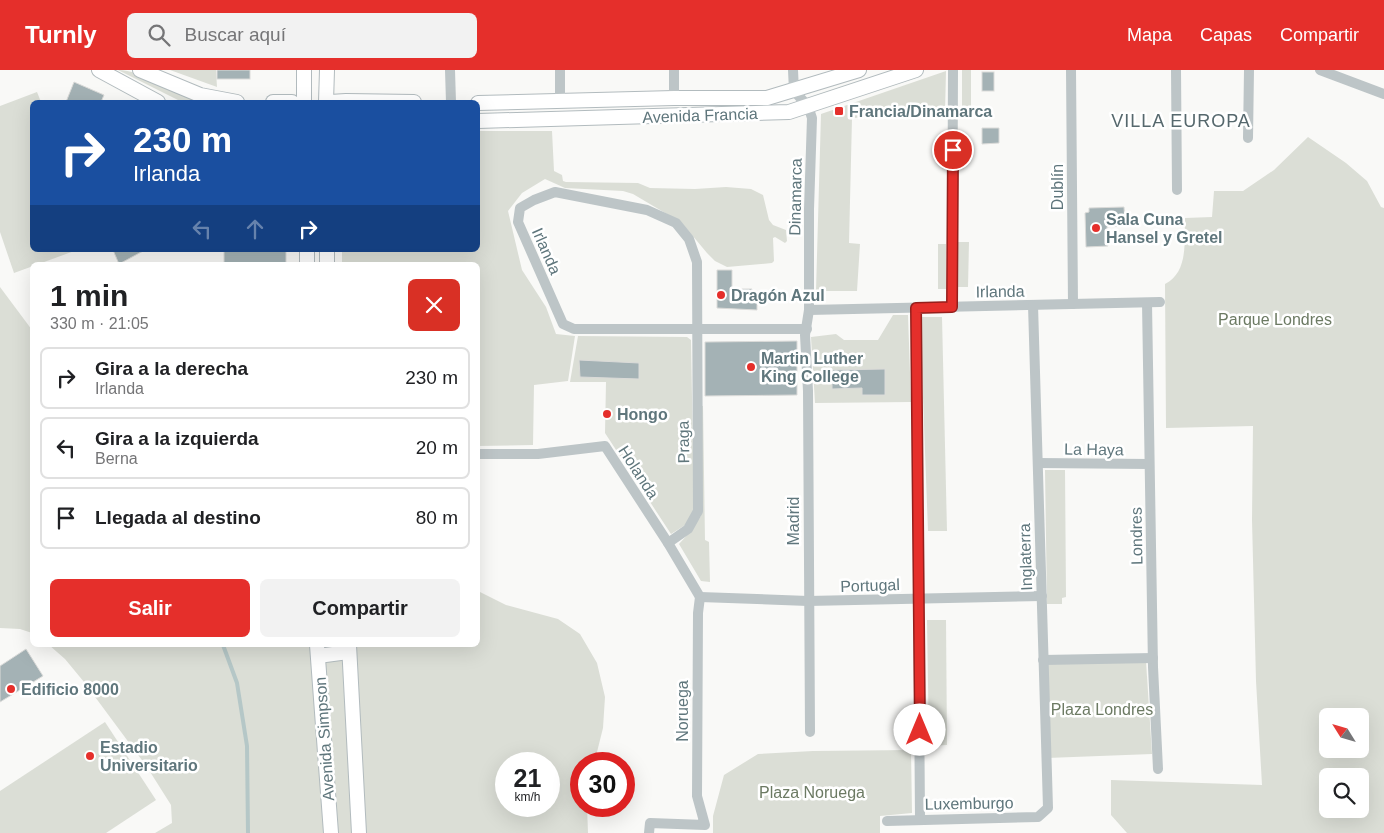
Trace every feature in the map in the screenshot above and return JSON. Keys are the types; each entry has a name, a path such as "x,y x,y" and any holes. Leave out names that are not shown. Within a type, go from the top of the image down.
{"main road":[{"path":"99,70 154,100"},
{"path":"140,70 200,95 226,100"},
{"path":"304,70 304,100"},
{"path":"327,70 328,100"},
{"name":"Avenida Francia","path":"480,103 674,98 767,98 859,70"},
{"name":"Avenida Francia","path":"480,121 789,112 916,70"},
{"path":"318,651 349,649"},
{"name":"Avenida Simpson","path":"349,649 359,833"},
{"name":"Avenida Simpson","path":"318,651 330,833"}],"street":[{"path":"450,70 451,100"},
{"path":"560,70 560,101"},
{"path":"674,70 674,98"},
{"path":"793,70 794,91 808,106"},
{"path":"952,307 953,70"},
{"name":"Dublín","path":"1071,70 1073,304"},
{"path":"1176,70 1177,190"},
{"path":"1248,138 1249,70"},
{"path":"1320,70 1384,94"},
{"name":"Dinamarca","path":"808,106 812,118 809,209 809,310"},
{"name":"Irlanda","path":"696,328 697,262 689,239 676,223 647,210 556,192 534,200 520,208 518,222 563,324 574,329 807,329"},
{"name":"Irlanda","path":"809,310 1160,302"},
{"name":"Londres","path":"1147,303 1153,658 1158,769"},
{"name":"Inglaterra","path":"1033,305 1048,808"},
{"path":"916,308 920,818"},
{"name":"Madrid","path":"809,310 807,329 810,732"},
{"name":"Praga","path":"668,543 688,529 698,511 696,328"},
{"name":"Holanda","path":"480,454 538,454 605,446 668,543 700,597"},
{"name":"La Haya","path":"1038,463 1149,464"},
{"name":"Portugal","path":"700,597 808,601 1042,596"},
{"name":"Noruega","path":"649,833 650,823 706,829 697,796 698,613 700,597"},
{"path":"1043,660 1153,658"},
{"name":"Luxemburgo","path":"887,821 920,818 1038,817 1048,808"}],"green space":[{"path":"118,70 149,78 196,100 178,100"},
{"path":"170,70 216,70 217,87"},
{"path":"962,70 971,70 971,106 962,108"},
{"path":"946,71 945,113 852,118 849,243 860,244 857,291 816,291 821,114"},
{"path":"37,92 40,100 30,100 30,252 72,252 44,262 30,262 30,267 14,273 0,232 0,106"},
{"path":"480,131 552,131 554,171 562,175 563,181 566,182 638,183 650,188 695,189 726,187 751,189 763,195 769,220 773,225 786,230 787,241 785,243 775,237 773,238 774,261 772,263 727,267 715,261 682,223 633,194 623,191 565,188 545,179 522,193 508,211 522,270 546,307 556,334 575,336 568,381 534,385 533,445 480,446 480,262 342,262 342,252 480,252"},
{"name":"Parque Londres","path":"1308,137 1346,163 1367,181 1381,207 1384,208 1384,833 1127,833 1111,815 1111,780 1262,785 1256,681 1252,520 1253,426 1166,428 1165,284 1173,279 1182,264 1185,245 1185,218 1212,217 1214,191 1243,191 1274,170"},
{"path":"957,242 969,242 968,287 956,287"},
{"path":"938,244 946,244 946,289 938,289"},
{"path":"0,287 30,327 30,632 20,629 0,628"},
{"path":"893,315 908,315 911,402 815,403 811,337 836,334 844,340 878,340"},
{"path":"920,317 942,317 947,531 928,531"},
{"path":"578,336 687,337 691,340 694,512 690,522 671,534 605,433 606,382 570,382"},
{"path":"701,406 703,406 705,540 709,542 710,582 701,581 679,544 701,516"},
{"path":"1045,470 1065,470 1066,597 1062,598 1062,604 1047,604"},
{"path":"480,592 506,605 558,619 580,634 597,663 605,697 603,728 597,752 570,752 570,817 587,817 588,833 155,833 172,823 171,805 147,767 65,659 51,647 480,647"},
{"path":"927,620 946,620 947,745 929,746"},
{"name":"Plaza Londres","path":"1146,661 1152,754 1047,758 1043,663"},
{"name":"Estadio Universitario","path":"105,722 156,800 106,833 0,833 0,791"},
{"name":"Plaza Noruega","path":"911,750 912,813 880,816 880,833 713,833 713,816 724,775 758,754 813,751"}],"building":[{"path":"217,70 250,70 250,79 217,79"},
{"path":"982,72 994,72 994,91 982,91"},
{"path":"74,82 104,95 102,100 67,100"},
{"path":"982,128 999,128 999,143 982,144"},
{"name":"Sala Cuna Hansel y Gretel","path":"1124,207 1125,223 1122,223 1122,226 1107,227 1108,246 1086,247 1085,213 1089,212 1089,208"},
{"path":"114,252 141,252 123,262 118,262"},
{"path":"224,252 286,252 286,262 224,262"},
{"path":"717,270 732,270 732,289 752,289 752,298 757,298 757,310 717,308"},
{"name":"Martin Luther King College","path":"797,341 797,395 705,396 705,342"},
{"path":"579,360 639,363 639,379 580,377"},
{"path":"885,369 885,395 862,395 862,388 832,389 832,370"},
{"name":"Edificio 8000","path":"26,649 43,676 0,702 0,666"}],"waterway":[{"path":"224,647 237,683 247,746 248,833"}],"place":[{"name":"Francia/Dinamarca","path":"839,111"},
{"name":"Sala Cuna Hansel y Gretel","path":"1096,228"},
{"name":"Dragón Azul","path":"721,295"},
{"name":"Martin Luther King College","path":"751,367"},
{"name":"Hongo","path":"607,414"},
{"name":"Edificio 8000","path":"11,689"},
{"name":"Estadio Universitario","path":"90,756"}],"district":[{"name":"VILLA EUROPA","path":"1181,121"}],"route":[{"path":"920,730 916,308 952,307 953,150"}]}
